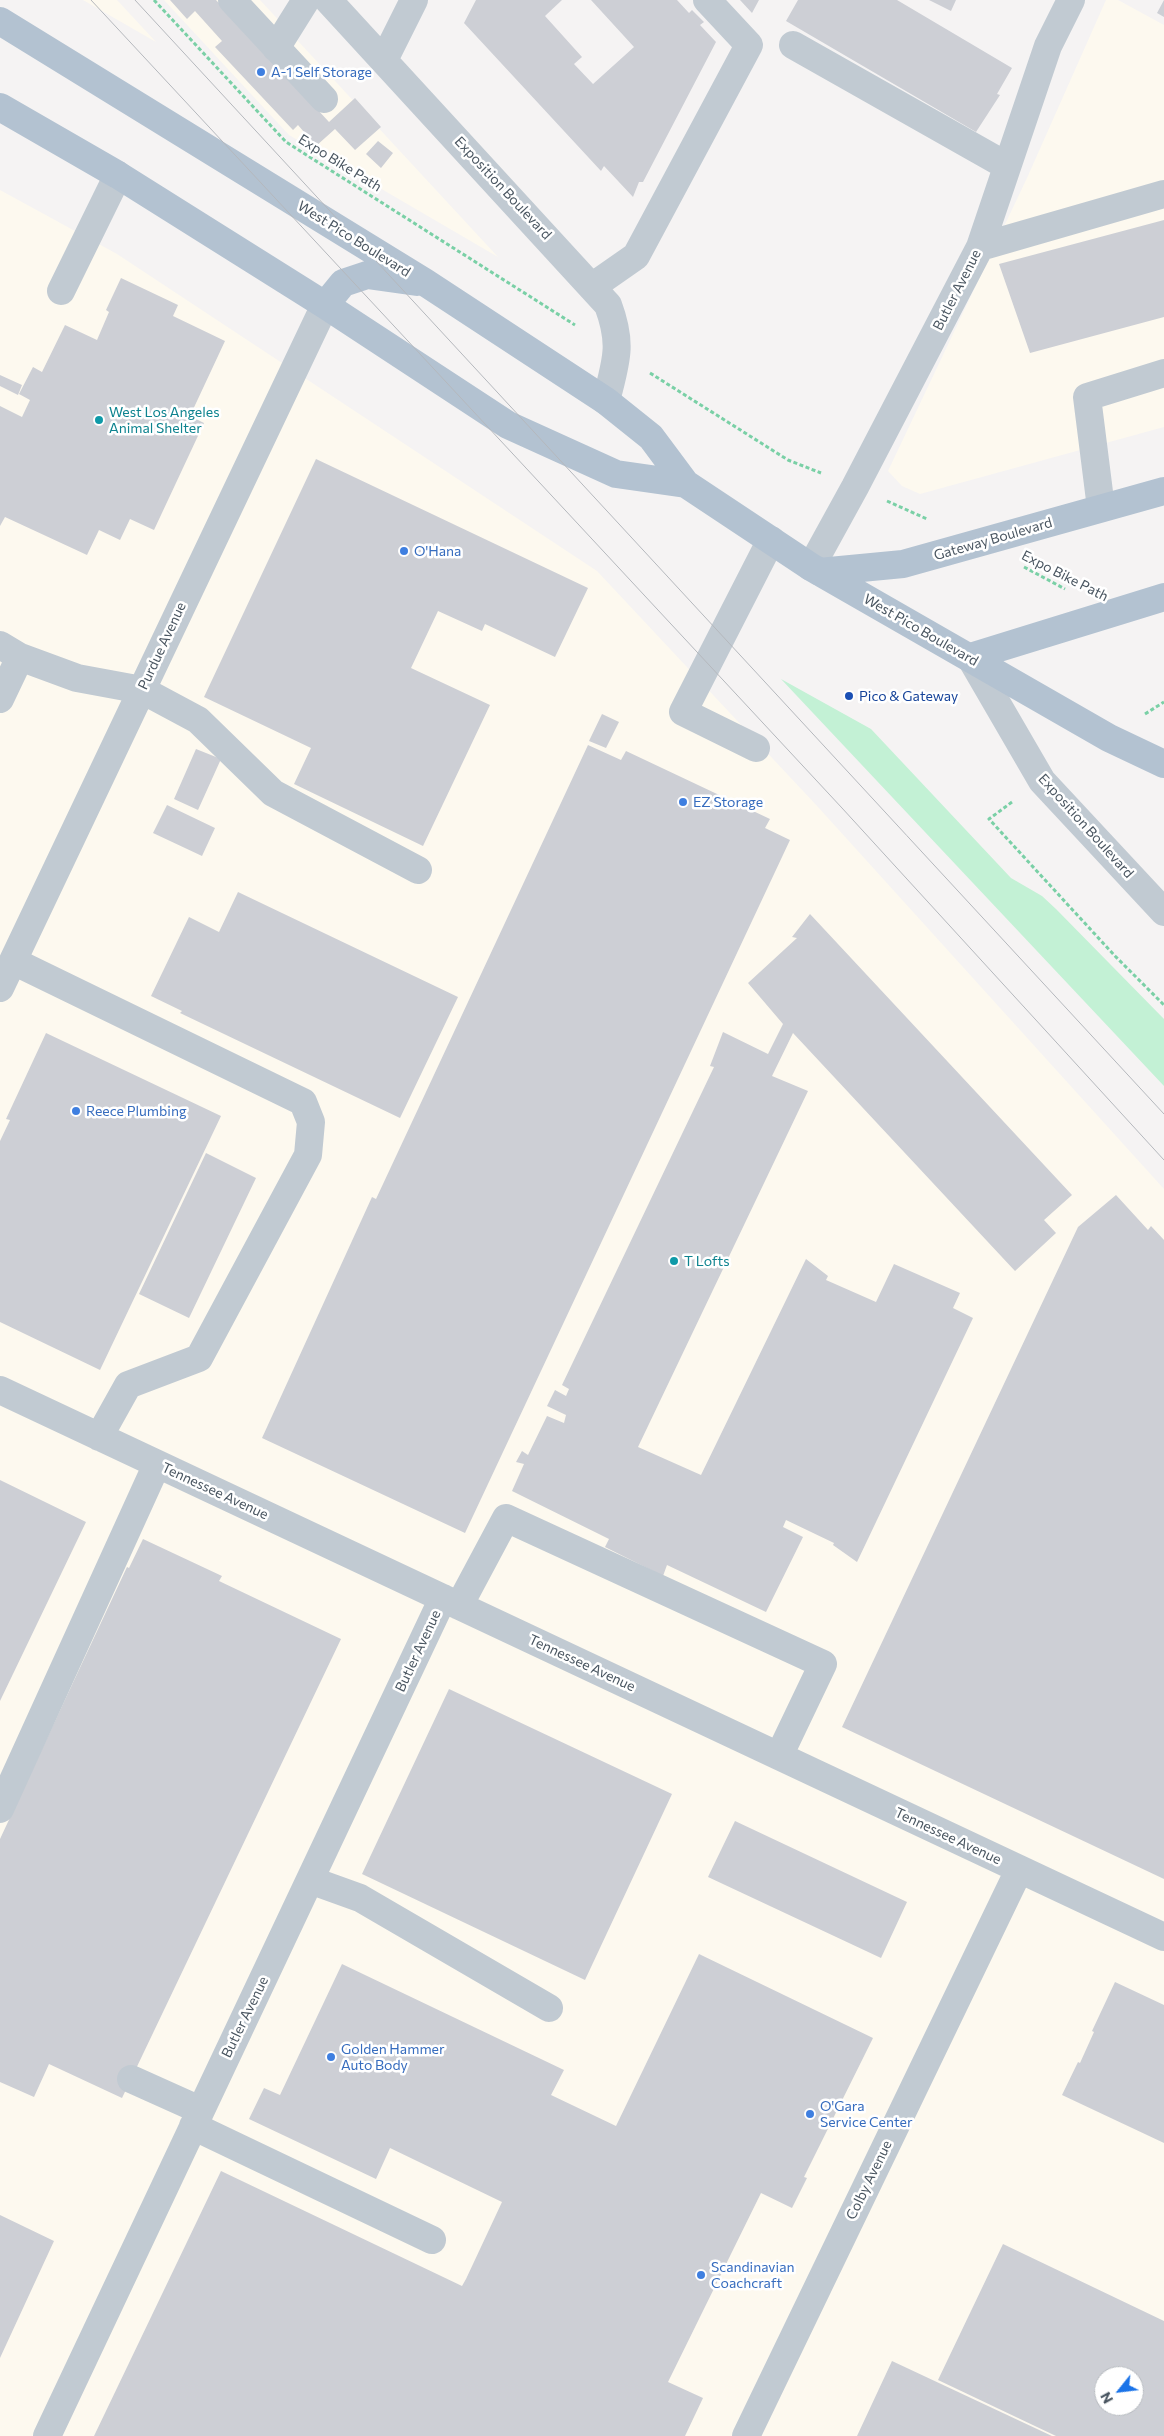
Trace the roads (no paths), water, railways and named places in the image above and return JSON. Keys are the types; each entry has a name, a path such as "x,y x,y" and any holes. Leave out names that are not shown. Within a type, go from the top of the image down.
{"main road":[{"name":"West Pico Boulevard","path":"0,21 426,283 606,401 651,437 686,484 815,569 1108,738 1164,764"},
{"name":"West Pico Boulevard","path":"0,107 118,175 325,305 508,425 616,474 686,484"},
{"path":"325,305 343,283 367,275 426,283"},
{"name":"Gateway Boulevard","path":"815,569 903,564 1164,491"},
{"path":"970,657 1164,597"}],"street":[{"path":"232,0 324,100"},
{"path":"276,48 306,0"},
{"name":"Exposition Boulevard","path":"328,0 593,286 608,305 616,327 618,352 606,401"},
{"path":"384,60 414,0"},
{"path":"593,286 636,256 749,45 707,0"},
{"name":"Butler Avenue","path":"815,569 980,247 1048,46 1071,0"},
{"path":"793,45 1007,166"},
{"path":"61,291 118,175"},
{"path":"980,247 1164,194"},
{"name":"Purdue Avenue","path":"0,988 325,305"},
{"path":"1101,508 1087,397 1164,373"},
{"path":"756,748 683,712 771,540"},
{"path":"0,699 10,651 77,678 142,690 198,720 273,793 418,870"},
{"name":"Exposition Boulevard","path":"970,657 1042,781 1164,912"},
{"path":"12,961 303,1102 311,1122 308,1155 199,1358 128,1385 99,1437"},
{"name":"Tennessee Avenue","path":"0,1390 1164,1938"},
{"path":"0,1808 157,1464"},
{"name":"Butler Avenue","path":"47,2436 310,1880 451,1602 506,1518 823,1664 779,1756"},
{"name":"Colby Avenue","path":"746,2436 1019,1870"},
{"path":"310,1880 360,1898 548,2008"},
{"path":"131,2079 196,2118 432,2240"}],"tram line":[{"path":"91,0 842,808 1164,1160"},
{"path":"135,0 1164,1114"}],"place":[{"name":"A-1 Self Storage","path":"261,72"},
{"name":"West Los Angeles Animal Shelter","path":"99,420"},
{"name":"O'Hana","path":"404,551"},
{"name":"Pico & Gateway","path":"849,696"},
{"name":"EZ Storage","path":"683,802"},
{"name":"Reece Plumbing","path":"76,1111"},
{"name":"T Lofts","path":"674,1261"},
{"name":"Golden Hammer Auto Body","path":"331,2057"},
{"name":"O'Gara Service Center","path":"810,2114"},
{"name":"Scandinavian Coachcraft","path":"701,2275"}]}
